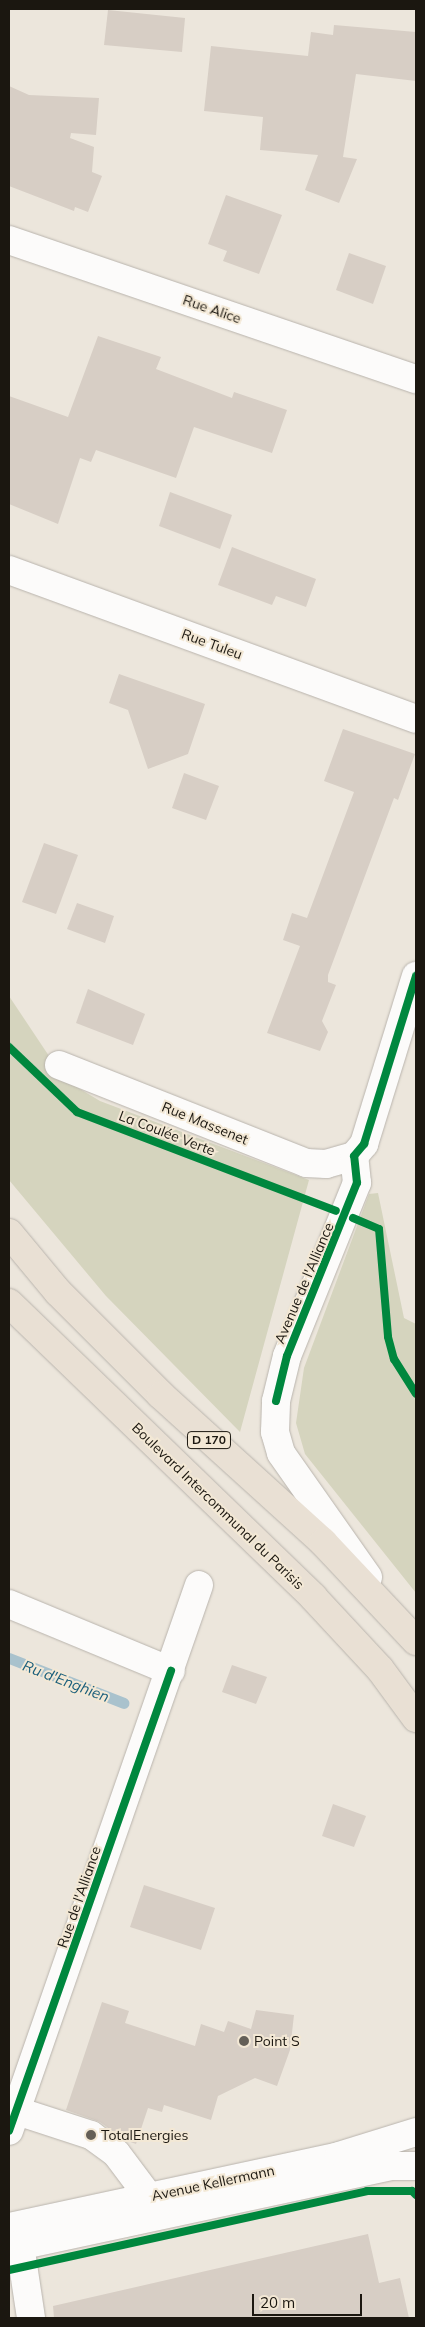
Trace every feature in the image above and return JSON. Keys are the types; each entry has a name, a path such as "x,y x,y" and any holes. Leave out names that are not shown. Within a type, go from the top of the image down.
{"highway":[{"name":"D 170","path":"9,1233 58,1292 160,1395 323,1542 416,1640"},
{"name":"Boulevard Intercommunal du Parisis","path":"9,1303 313,1597 380,1669 416,1718"}],"street":[{"name":"Rue Alice","path":"9,240 416,379"},
{"name":"Rue Tuleu","path":"9,570 416,719"},
{"path":"354,1156 364,1144 416,976"},
{"name":"Rue Massenet","path":"59,1065 306,1163 326,1164 354,1156"},
{"name":"Avenue de l'Alliance","path":"354,1156 357,1183 287,1356 276,1401 275,1432 281,1453 394,1616"},
{"name":"Rue de l'Alliance","path":"13,2121 171,1671 199,1585"},
{"path":"9,1604 171,1671"},
{"path":"13,2121 91,2135 116,2153 148,2197"},
{"name":"Avenue Kellermann","path":"13,2240 148,2197 339,2156 416,2132"},
{"name":"Avenue Kellermann","path":"13,2240 392,2166 416,2166"},
{"path":"13,2240 31,2318"}],"green space":[{"path":"9,996 65,1080 100,1101 309,1180 240,1432 106,1296 9,1180"},
{"path":"378,1193 404,1318 416,1324 416,1593 305,1454 296,1423 304,1368 369,1194"}],"building":[{"path":"108,10 185,18 182,52 104,45"},
{"path":"334,25 416,32 416,81 356,74 343,157 357,159 339,203 305,190 318,155 260,150 263,117 204,111 211,46 308,56 311,32 333,35"},
{"path":"9,86 29,95 99,98 96,135 71,133 70,138 94,147 92,172 102,176 88,212 75,207 74,211 9,186"},
{"path":"226,195 282,215 259,274 223,261 227,251 208,244"},
{"path":"349,253 386,266 373,304 336,290"},
{"path":"98,336 161,357 156,369 232,398 234,392 287,410 272,453 194,427 176,478 96,450 91,462 80,458 58,524 9,504 9,396 68,417"},
{"path":"170,492 232,515 220,549 159,526"},
{"path":"232,547 316,579 306,607 276,596 272,605 218,585"},
{"path":"119,674 205,704 188,754 148,769 128,710 109,703"},
{"path":"343,729 415,754 398,800 394,798 328,975 328,982 336,985 322,1021 328,1032 320,1051 267,1033 300,946 283,940 292,913 307,918 354,792 324,781"},
{"path":"184,773 219,786 206,820 172,808"},
{"path":"44,843 78,855 56,914 22,902"},
{"path":"77,903 114,916 105,943 67,929"},
{"path":"88,989 145,1014 133,1045 76,1023"},
{"path":"232,1665 267,1677 256,1704 222,1692"},
{"path":"333,1804 366,1816 354,1847 322,1836"},
{"path":"144,1885 215,1908 201,1950 130,1927"},
{"path":"102,2002 129,2011 125,2023 195,2046 201,2024 224,2032 228,2021 251,2029 256,2010 294,2015 290,2050 277,2086 255,2078 218,2096 211,2120 164,2105 162,2112 148,2108 136,2144 125,2140 100,2122 66,2110"},
{"path":"368,2234 379,2283 400,2278 409,2318 54,2318 53,2306"}],"waterway":[{"name":"Ru d'Enghien","path":"9,1658 124,1703"}],"cycle path":[{"path":"276,1401 287,1356 357,1183 354,1156 364,1144 416,976"},
{"name":"La Coulée Verte","path":"9,1047 77,1112 336,1211"},
{"path":"353,1218 379,1229 388,1337 394,1359 416,1394"},
{"path":"9,2131 171,1671"},
{"path":"9,2270 367,2191 412,2191 416,2195"}],"place":[{"name":"Point S","path":"244,2041"},
{"name":"TotalEnergies","path":"91,2135"}]}
